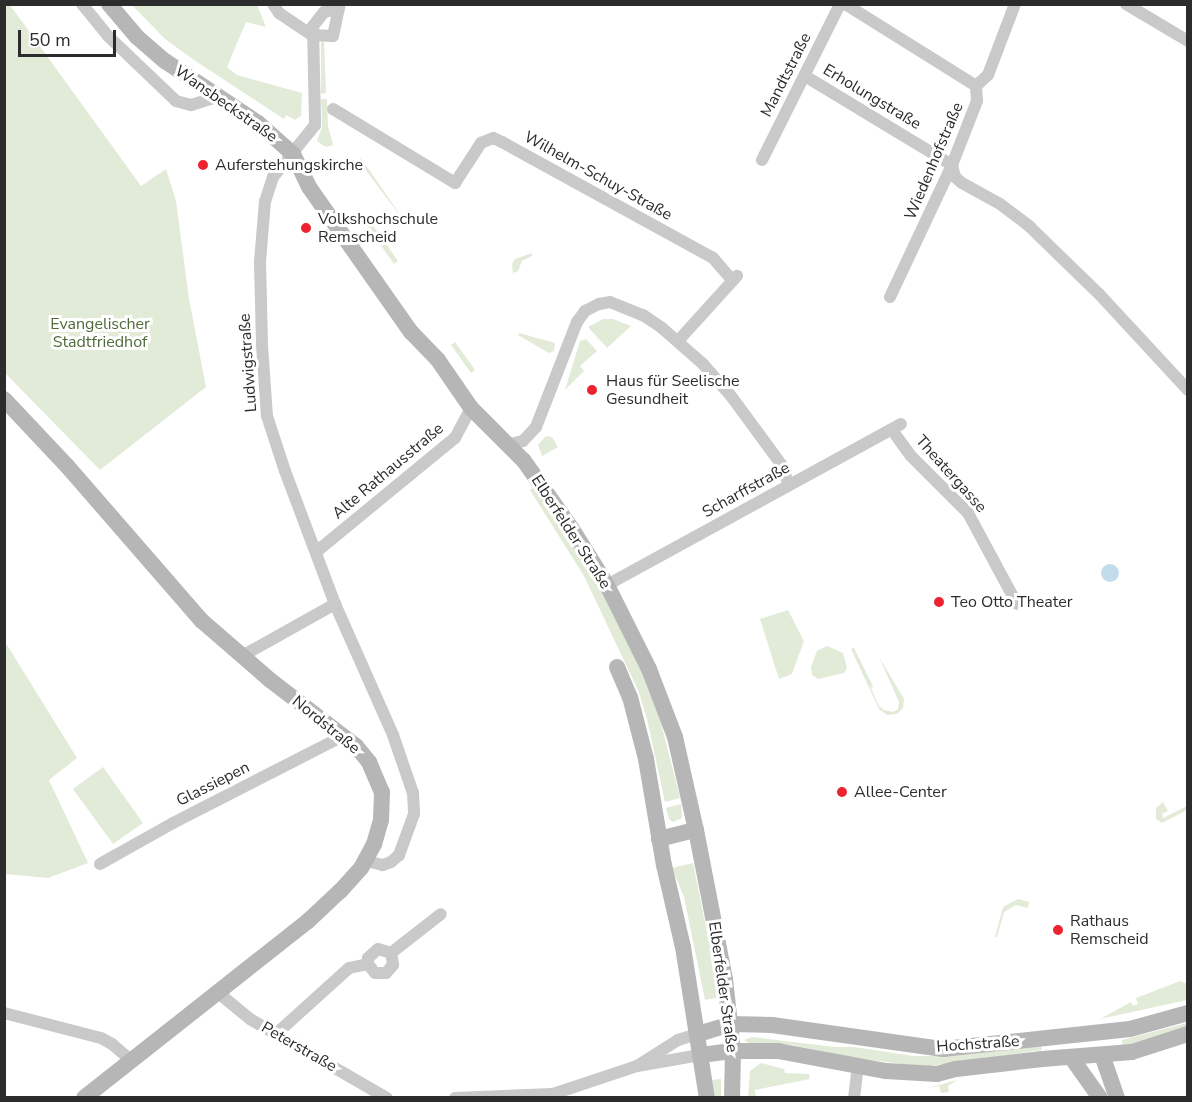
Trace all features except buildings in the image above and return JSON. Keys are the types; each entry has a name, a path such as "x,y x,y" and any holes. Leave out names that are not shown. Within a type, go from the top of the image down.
{"street":[{"path":"82,4 108,36 176,101 191,105 218,97"},
{"name":"Wansbeckstraße","path":"109,4 137,37 165,61 270,132 293,154"},
{"path":"273,4 279,13 312,35 333,36 340,7"},
{"path":"842,4 976,86"},
{"name":"Mandtstraße","path":"762,160 842,4"},
{"name":"Wiedenhofstraße","path":"890,297 952,165 977,101 976,86 988,75 1015,4"},
{"path":"1126,4 1188,41"},
{"path":"293,154 315,125 316,84 313,26 324,12 340,7"},
{"name":"Erholungstraße","path":"805,76 952,165"},
{"name":"Wilhelm-Schuy-Straße","path":"333,108 455,183 480,143 493,138 713,258 735,278 678,341"},
{"name":"Elberfelder Straße","path":"293,154 309,187 411,332 438,360 471,408 533,472 607,585 649,669 673,730 719,941 731,1024 732,1098"},
{"name":"Ludwigstraße","path":"293,154 273,177 262,228 263,373 267,416 335,604 393,735 413,793 414,814 399,855 392,862 383,865 366,861"},
{"path":"952,165 956,177 962,183 1000,204 1038,235 1100,295 1188,390"},
{"path":"507,445 523,441 536,427 547,405 572,332 585,311 598,303 610,302 643,315 678,341 703,364 731,396 781,464 789,485"},
{"name":"Nordstraße","path":"4,399 68,467 202,621 242,656 343,736 369,762 382,792 381,820 366,861 353,879 308,921 129,1059 84,1098"},
{"name":"Alte Rathausstraße","path":"316,552 455,438 471,408"},
{"name":"Scharffstraße","path":"607,585 897,427"},
{"name":"Theatergasse","path":"897,427 910,456 968,513 1017,604"},
{"path":"242,656 335,604"},
{"name":"Elberfelder Straße","path":"617,667 630,697 646,759 659,839 683,947 707,1098"},
{"name":"Glassiepen","path":"100,864 173,823 343,736"},
{"path":"659,839 696,830"},
{"path":"391,953 441,914"},
{"path":"383,949 391,953 393,965 386,973 375,973 368,964 374,951 383,949"},
{"path":"276,1034 349,968 368,964"},
{"name":"Peterstraße","path":"216,991 234,1008 387,1098"},
{"path":"4,1013 101,1038 112,1044 129,1059"},
{"name":"Hochstraße","path":"731,1024 772,1025 943,1049 1130,1029 1188,1013"},
{"path":"637,1066 678,1040 731,1024"},
{"name":"Hochstraße","path":"700,1055 733,1051 795,1053 910,1074 938,1074 962,1068 1132,1052 1188,1034"},
{"path":"1100,1098 1071,1057 1080,1036 1102,1055 1117,1098"},
{"path":"455,1098 553,1094 637,1066 700,1055"},
{"path":"854,1098 858,1065"}],"green space":[{"name":"Evangelischer Stadtfriedhof","path":"4,5 10,5 141,186 166,169 176,201 189,299 206,387 100,470 5,373"},
{"path":"132,5 257,5 266,27 246,22 227,67 237,75 302,93 301,116 295,120 286,115 284,119 194,60 165,39"},
{"path":"324,41 326,93 321,94 321,42"},
{"path":"321,99 327,99 328,126 333,145 326,147 317,141 322,127"},
{"path":"361,158 399,213 399,214 358,160"},
{"path":"365,214 398,261 394,264 361,217"},
{"path":"532,253 532,256 522,261 518,271 513,273 512,264 515,259"},
{"path":"603,319 613,319 631,326 607,348 588,327"},
{"path":"519,333 555,343 554,351 549,353 518,335"},
{"path":"586,339 597,351 580,366 584,371 565,390 580,341"},
{"path":"455,342 475,370 471,373 451,345"},
{"path":"546,436 552,437 558,447 542,456 538,445"},
{"path":"534,487 587,563 636,654 659,715 680,798 665,802 647,719 638,690 584,576 530,490"},
{"path":"788,610 804,641 792,674 779,679 760,619"},
{"path":"4,640 77,758 49,780 88,863 48,878 5,874"},
{"path":"827,646 843,653 847,668 844,673 818,679 812,675 811,667 817,651"},
{"path":"854,648 873,686 872,688 870,686 879,706 893,712 898,709 899,702 879,657 904,699 903,708 897,714 887,715 879,709 851,649"},
{"path":"103,767 143,823 113,844 73,789"},
{"path":"1163,802 1168,811 1162,814 1163,818 1187,806 1187,810 1162,823 1156,819 1156,808"},
{"path":"681,804 682,818 673,822 669,819 666,808"},
{"path":"693,863 720,997 705,1000 684,897 672,868"},
{"path":"1018,899 1029,902 1028,908 1016,905 1004,912 997,937 995,937 1003,907"},
{"path":"1180,981 1187,984 1187,1000 1100,1019 1131,1002 1133,1006 1138,1004 1136,998"},
{"path":"1187,1023 1187,1028 1123,1048 1122,1040"},
{"path":"752,1037 835,1047 854,1047 913,1056 954,1056 1041,1046 1042,1050 923,1067 850,1057 792,1045 749,1043 744,1040"},
{"path":"761,1063 784,1069 785,1073 809,1074 810,1079 755,1090 756,1097 748,1097 750,1071"},
{"path":"721,1079 721,1097 715,1097 712,1080"},
{"path":"957,1080 948,1086 949,1092 941,1093 939,1086 925,1089"}],"water":[{"path":"1106,564 1114,564 1119,569 1117,580 1106,582 1101,577 1101,569"}],"place":[{"name":"Auferstehungskirche","path":"203,165"},
{"name":"Volkshochschule Remscheid","path":"306,228"},
{"name":"Haus für Seelische Gesundheit","path":"592,390"},
{"name":"Teo Otto Theater","path":"939,602"},
{"name":"Allee-Center","path":"842,792"},
{"name":"Rathaus Remscheid","path":"1058,930"}]}
